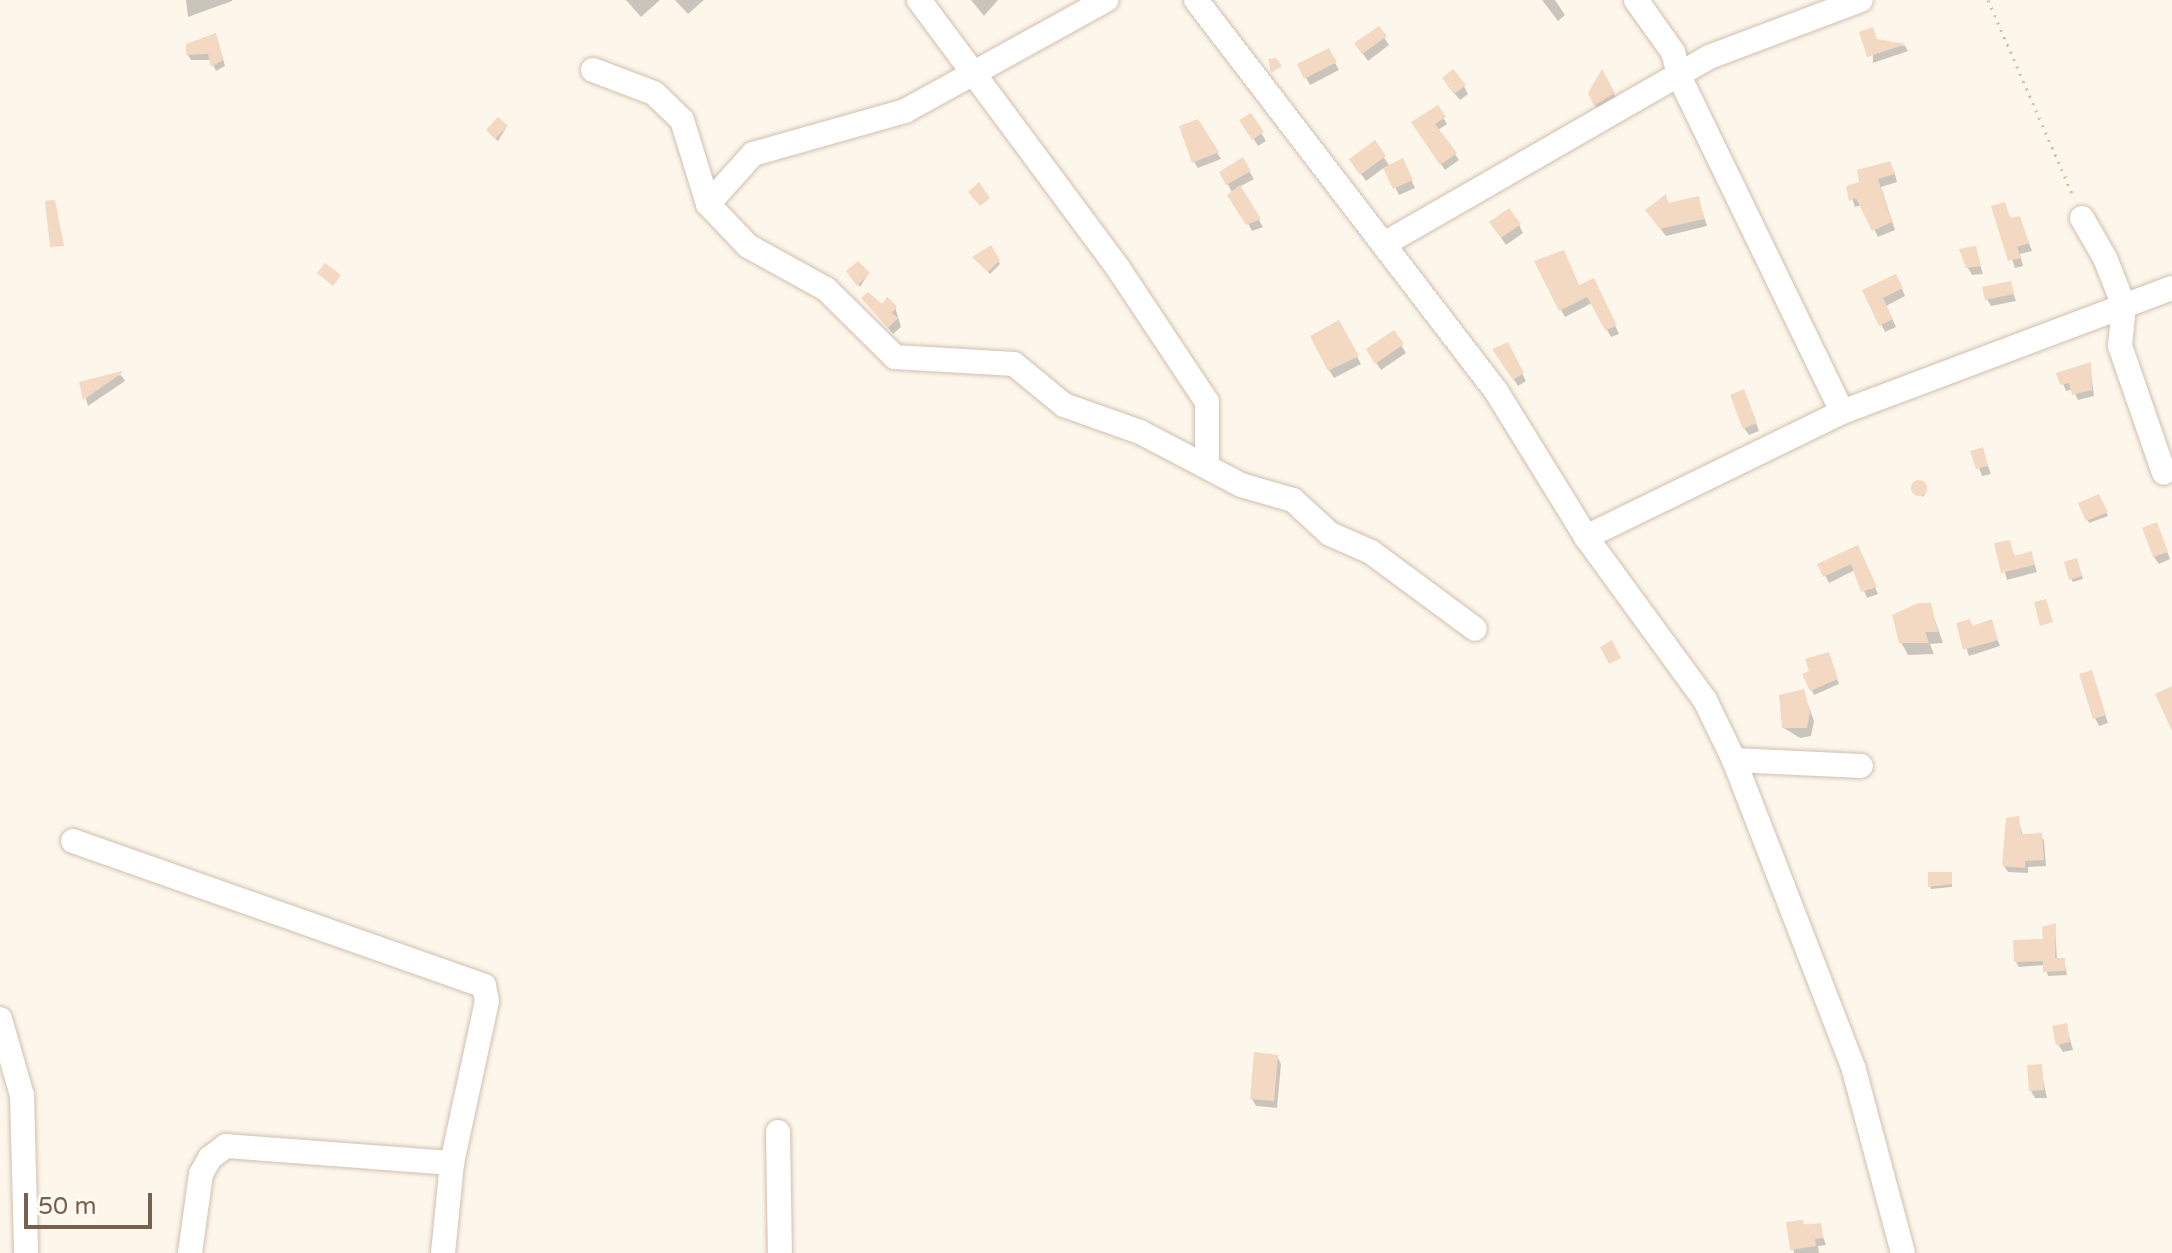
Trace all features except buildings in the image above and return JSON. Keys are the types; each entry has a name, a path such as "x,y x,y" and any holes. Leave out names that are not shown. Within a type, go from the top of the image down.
{"street":[{"path":"919,0 1118,268 1207,402 1207,466"},
{"path":"708,204 753,154 905,111 1106,0"},
{"path":"1196,0 1496,391 1586,537 1705,700 1734,760 1854,1070 1903,1253"},
{"path":"1636,0 1673,52 1680,78 1842,412"},
{"path":"1384,244 1680,78 1709,57 1861,0"},
{"path":"593,70 654,93 682,120 708,204 748,246 826,289 895,357 1014,364 1064,405 1140,432 1241,485 1293,500 1330,534 1371,552 1475,629"},
{"path":"2082,218 2105,258 2124,306 2120,346 2164,473"},
{"path":"1586,537 1842,412 2172,288"},
{"path":"1734,760 1861,766"},
{"path":"73,841 484,986 487,1001 452,1163 443,1253"},
{"path":"0,1019 22,1095 26,1253"},
{"path":"778,1132 780,1253"},
{"path":"190,1253 201,1174 210,1158 226,1146 452,1163"}],"path":[{"path":"1988,0 2082,218"}]}
